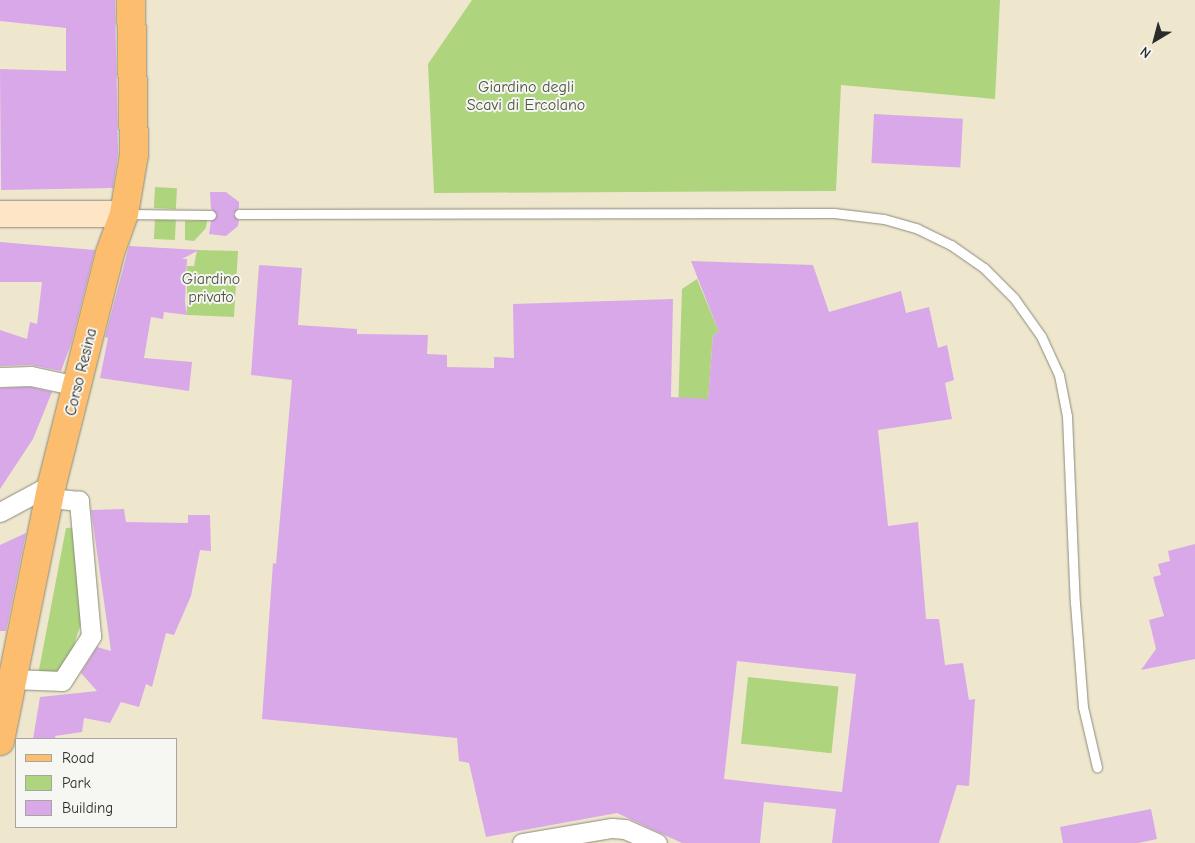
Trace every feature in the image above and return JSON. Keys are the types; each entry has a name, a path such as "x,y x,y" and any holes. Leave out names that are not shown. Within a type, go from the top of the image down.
{"main road":[{"name":"Corso Resina","path":"0,741 51,491 110,253 124,214 134,154 131,0"}],"street":[{"path":"0,214 124,214"},
{"path":"0,377 31,376 78,386"},
{"path":"0,512 51,491 79,501 91,636 62,681 13,679"},
{"path":"522,843 612,828 625,828 657,843"}],"lane":[{"path":"239,214 834,212 884,219 918,229 952,244 984,268 1014,298 1041,336 1059,375 1067,416 1075,603 1084,707 1097,767"},
{"path":"124,214 211,215"}],"green space":[{"name":"Giardino degli Scavi di Ercolano","path":"472,0 1000,0 995,99 841,85 836,191 434,193 428,64"},
{"path":"155,187 177,188 176,209 154,208"},
{"path":"155,218 176,219 175,240 154,239"},
{"path":"207,220 206,228 194,241 185,240 185,221"},
{"name":"Giardino privato","path":"197,250 238,251 234,317 187,315 187,266 194,266"},
{"path":"697,279 719,332 713,335 708,399 678,413 682,289"},
{"path":"82,527 84,614 72,651 58,679 38,675 66,528"},
{"path":"748,677 839,687 831,753 741,744"}],"building":[{"path":"0,0 115,0 118,153 113,188 1,190 0,69 66,71 66,28 0,21"},
{"path":"874,114 963,119 960,168 871,163"},
{"path":"210,192 226,192 239,202 239,208 233,214 239,220 238,226 226,236 209,234 211,221 217,215 211,209"},
{"path":"0,242 95,250 71,344 61,371 31,365 0,366 0,330 27,339 30,322 37,324 42,282 0,282"},
{"path":"129,246 199,250 182,259 187,259 185,302 187,315 164,312 163,319 151,317 144,358 192,362 189,391 100,378 108,338 105,337"},
{"path":"691,261 813,265 829,312 901,291 906,313 929,307 938,348 947,345 954,380 945,383 952,419 878,430 888,526 918,522 926,619 939,619 945,665 963,663 969,700 975,699 969,786 957,785 939,843 832,843 836,809 764,802 760,843 682,843 617,813 486,837 469,763 459,761 457,738 262,719 273,563 276,564 292,380 251,375 259,265 302,268 298,325 357,329 357,334 428,335 427,354 447,355 447,367 494,368 494,357 514,358 513,304 673,299 671,397 708,399 713,335 719,332","holes":["737,661 856,674 842,792 724,779"]},
{"path":"30,387 52,392 33,439 0,489 0,388"},
{"path":"124,509 126,522 188,523 188,515 210,515 211,551 200,550 191,596 174,635 166,633 152,687 146,684 139,707 121,702 110,723 84,718 82,732 55,736 56,738 33,738 40,697 97,691 81,673 97,647 111,651 91,510"},
{"path":"26,533 6,631 0,631 0,545"},
{"path":"1195,544 1195,659 1141,670 1156,649 1149,620 1164,616 1153,577 1161,575 1158,564 1170,561 1168,551"},
{"path":"1151,809 1157,839 1138,843 1063,843 1060,827"}]}
